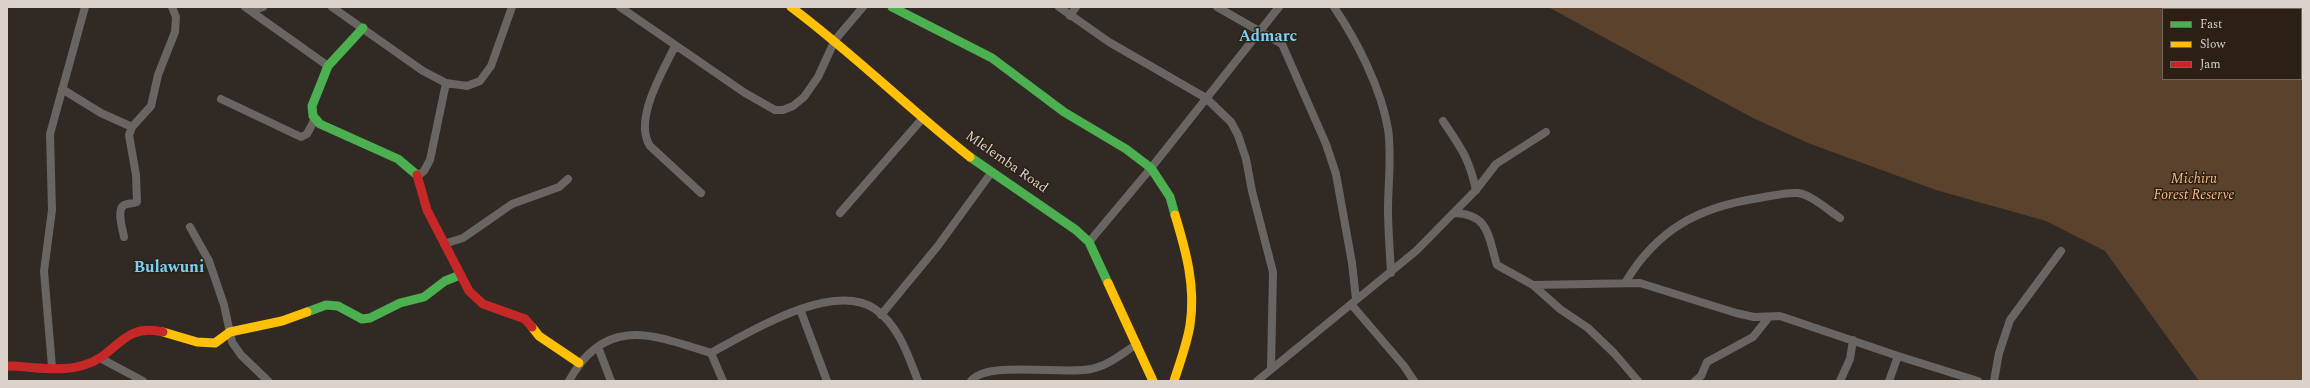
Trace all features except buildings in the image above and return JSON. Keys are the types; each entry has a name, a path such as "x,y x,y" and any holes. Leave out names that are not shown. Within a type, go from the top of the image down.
{"street":[{"path":"52,367 44,272 52,210 50,134 85,7"},
{"path":"124,237 120,213 121,207 125,204 136,202 136,175 129,135 132,127 151,106 158,75 175,32 176,17 172,7"},
{"path":"248,9 263,7"},
{"path":"332,7 414,65 446,83 472,85 485,75 512,7"},
{"path":"620,7 675,46 768,108 775,110 784,110 804,97 818,77 835,40 864,7"},
{"name":"Mlelemba Road","path":"791,7 835,40 922,119 991,174 1055,213 1074,227 1089,242 1153,381"},
{"path":"892,7 992,58 1064,112 1126,149 1151,168 1170,197 1188,264 1192,294 1190,327 1174,381"},
{"path":"1059,7 1109,42 1206,98 1231,122 1238,135 1246,159 1252,191 1273,272 1271,368"},
{"path":"1070,16 1076,7"},
{"path":"1217,7 1258,32 1274,38 1282,44 1326,144 1341,201 1353,302 1404,366 1414,381"},
{"path":"1089,242 1151,168 1279,7"},
{"path":"1334,7 1359,49 1379,96 1388,128 1390,147 1388,212 1391,273"},
{"path":"248,9 328,66"},
{"path":"362,28 328,66 312,106 312,113 315,119 320,124 398,159 411,168 418,176 424,203 469,291 476,299 524,319 539,336 579,363"},
{"path":"675,46 661,75 646,114 646,139 650,146 701,192"},
{"path":"418,176 430,160 446,83"},
{"path":"62,89 101,113 132,127"},
{"path":"221,99 301,137 307,134 315,119"},
{"path":"840,213 922,119"},
{"path":"1443,121 1465,153 1470,165 1476,190"},
{"path":"1257,381 1271,368 1391,273 1454,213 1476,190 1496,164 1546,132"},
{"path":"881,315 937,247 991,174"},
{"path":"444,244 463,238 512,204 558,187 568,179"},
{"path":"1625,283 1659,240 1701,212 1728,202 1799,193 1840,218"},
{"path":"1454,213 1465,213 1480,220 1486,226 1497,265 1533,285 1560,309 1588,328 1614,353 1637,381"},
{"path":"190,228 209,261 235,348 268,381"},
{"path":"1994,381 1999,353 2010,320 2061,250"},
{"path":"7,366 52,367 85,365 100,358 130,334 138,331 150,330 211,343 218,341 230,332 282,321 326,305 338,306 362,318 370,318 400,304 424,297 445,281 460,275"},
{"path":"1533,285 1640,282 1736,313 1754,317 1780,316 1978,381"},
{"path":"569,381 579,363 598,347 617,337 635,333 652,335 711,353 761,325 800,309 849,300 866,304 881,315 900,338 918,381"},
{"path":"800,309 827,381"},
{"path":"1696,381 1701,376 1707,362 1753,337 1769,317"},
{"path":"1840,381 1850,359 1853,340"},
{"path":"971,381 975,375 997,370 1090,370 1106,364 1137,344"},
{"path":"598,347 611,381"},
{"path":"711,353 723,381"},
{"path":"1889,381 1898,356"},
{"path":"100,358 143,381"}],"green space":[{"name":"Michiru Forest Reserve","path":"1548,7 2303,7 2303,381 2199,381 2105,251 2046,221 1936,190 1808,143 1751,117"}],"traffic: fast":[{"path":"892,7 992,58 1064,112 1126,149 1151,168 1170,197 1175,215"},
{"path":"363,28 328,66 312,106 313,116 320,124 398,159 417,175"},
{"path":"970,157 1076,230 1089,242 1108,283"},
{"path":"307,312 326,305 338,306 362,319 370,318 400,303 424,297 445,281 460,275"}],"traffic: slow":[{"path":"791,7 970,157"},
{"path":"1174,381 1189,332 1192,311 1189,269 1175,215"},
{"path":"1108,283 1153,381"},
{"path":"163,332 197,342 215,343 230,332 282,321 307,312"},
{"path":"532,327 539,336 579,363"}],"traffic: jam":[{"path":"417,175 427,210 469,291 483,304 525,319 532,327"},
{"path":"7,366 55,369 75,367 95,361 120,341 138,332 149,330 163,332"}],"district":[{"name":"Admarc","path":"1268,38"},
{"name":"Bulawuni","path":"169,269"}]}
